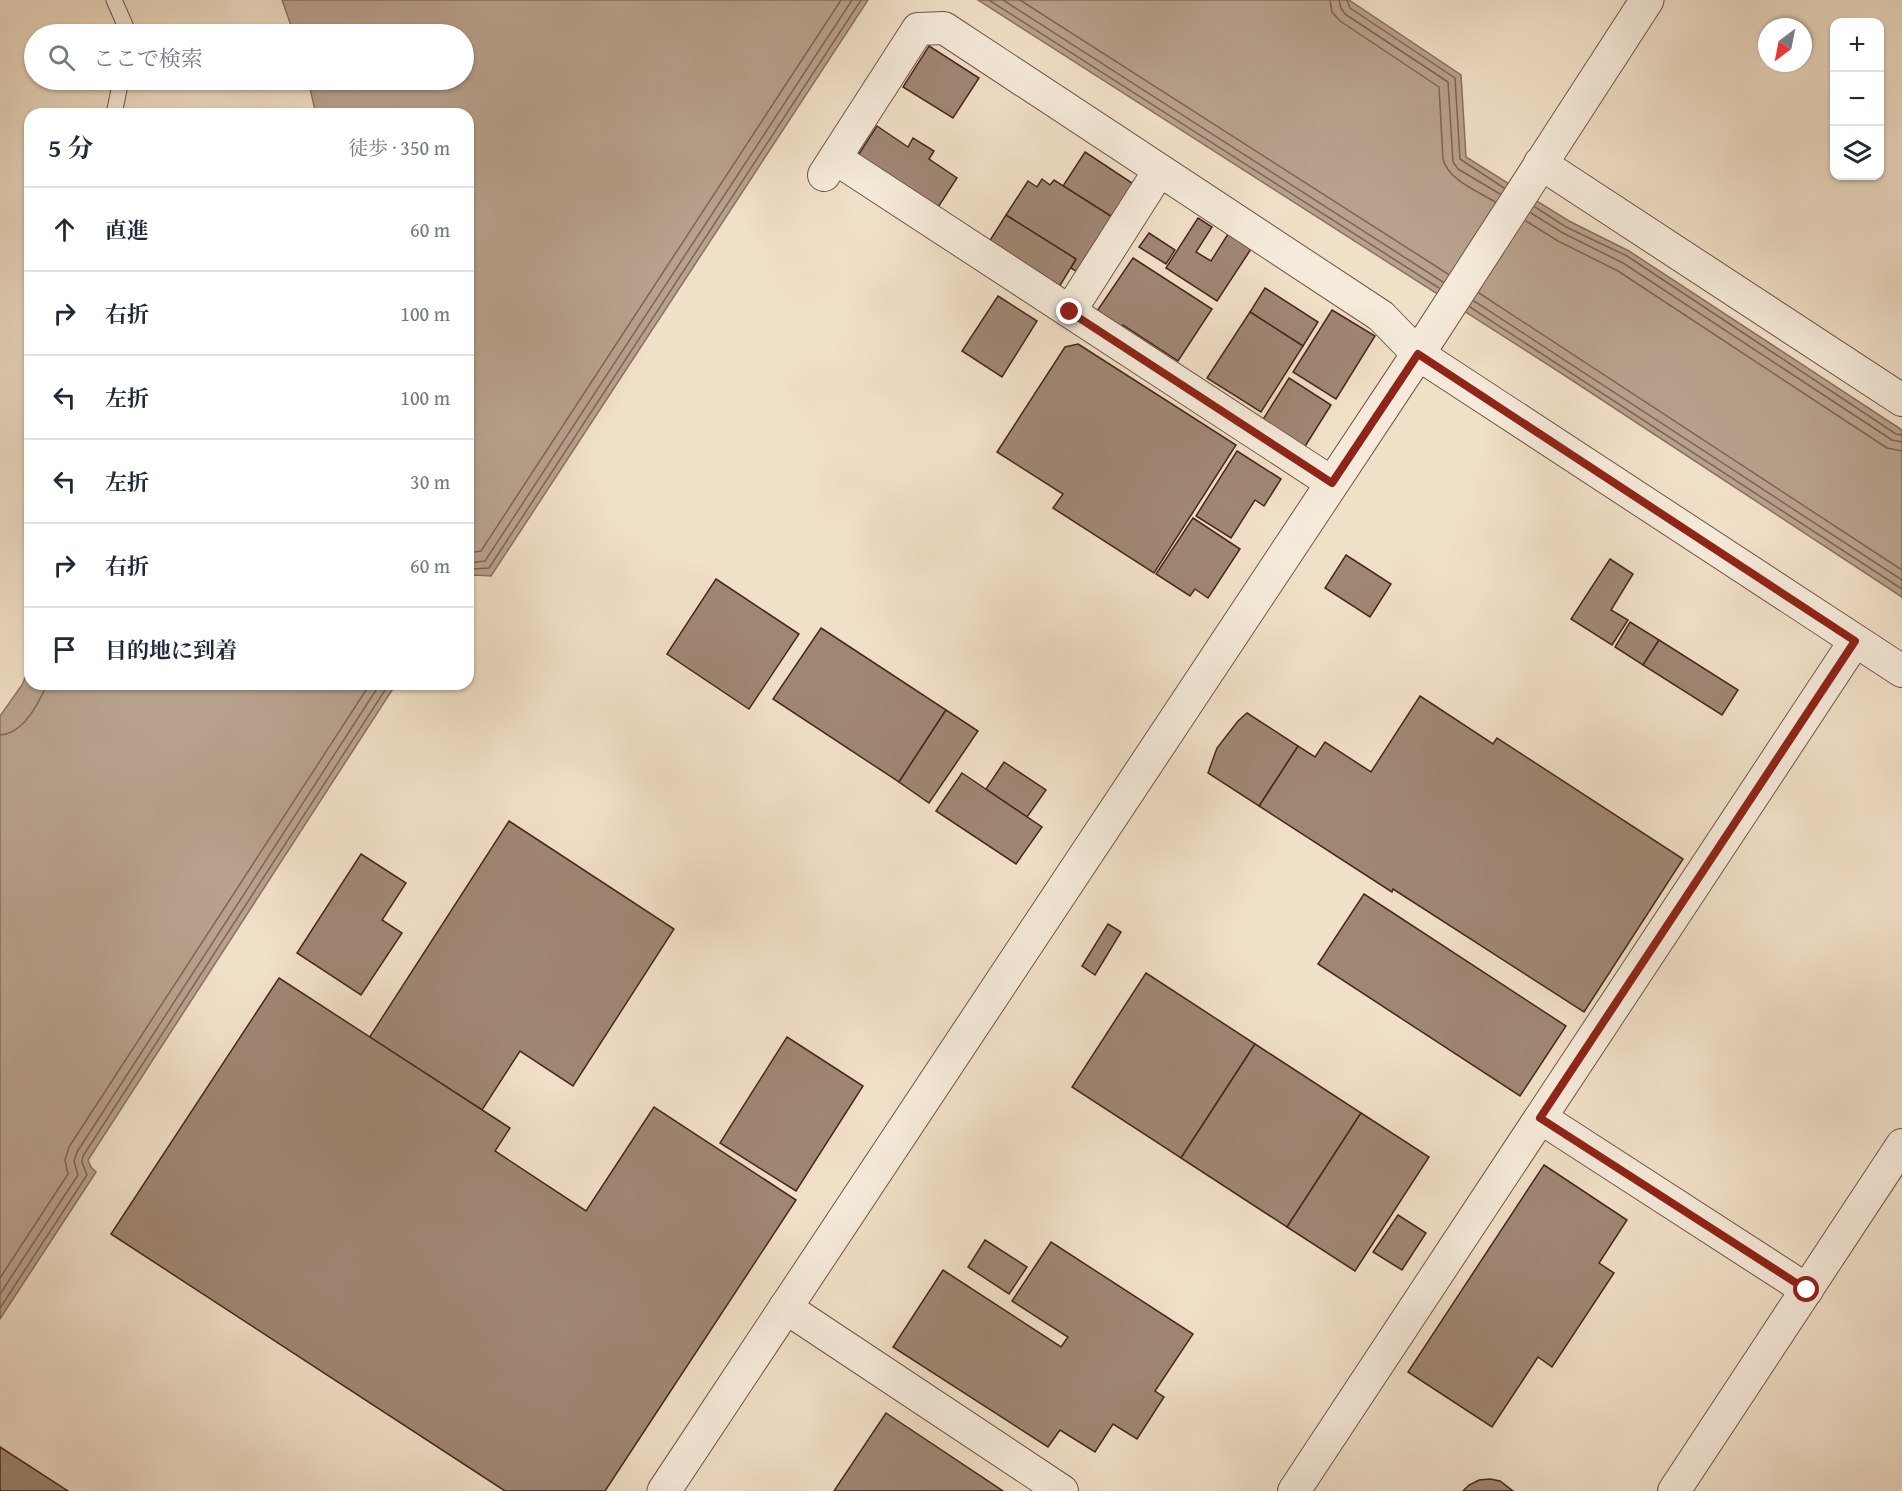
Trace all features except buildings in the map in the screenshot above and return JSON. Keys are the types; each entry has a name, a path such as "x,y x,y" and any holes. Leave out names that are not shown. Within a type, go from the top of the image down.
{"street":[{"path":"664,1491 1418,354 1647,0"},
{"path":"1332,483 1070,312 829,166 918,28 944,28 1381,316 1418,354 1902,671"},
{"path":"1070,312 1159,171"},
{"path":"1534,172 1902,400"},
{"path":"1294,1491 1855,641"},
{"path":"1540,1118 1807,1290"},
{"path":"1674,1491 1902,1145"},
{"path":"785,1308 1062,1491"}],"lane":[{"path":"114,0 125,24"},
{"path":"115,108 120,90"}],"water":[{"path":"282,0 868,0 491,576 474,575 474,108 315,108 310,90 474,90 474,24 290,24"},
{"path":"978,0 1349,0 1461,75 1466,157 1569,221 1629,251 1902,430 1902,597 1564,375"},
{"path":"24,680 24,690 392,690 88,1160 96,1172 0,1319 0,716"}],"route":[{"path":"1070,312 1332,483 1418,354 1855,641 1540,1118 1807,1290"}]}
